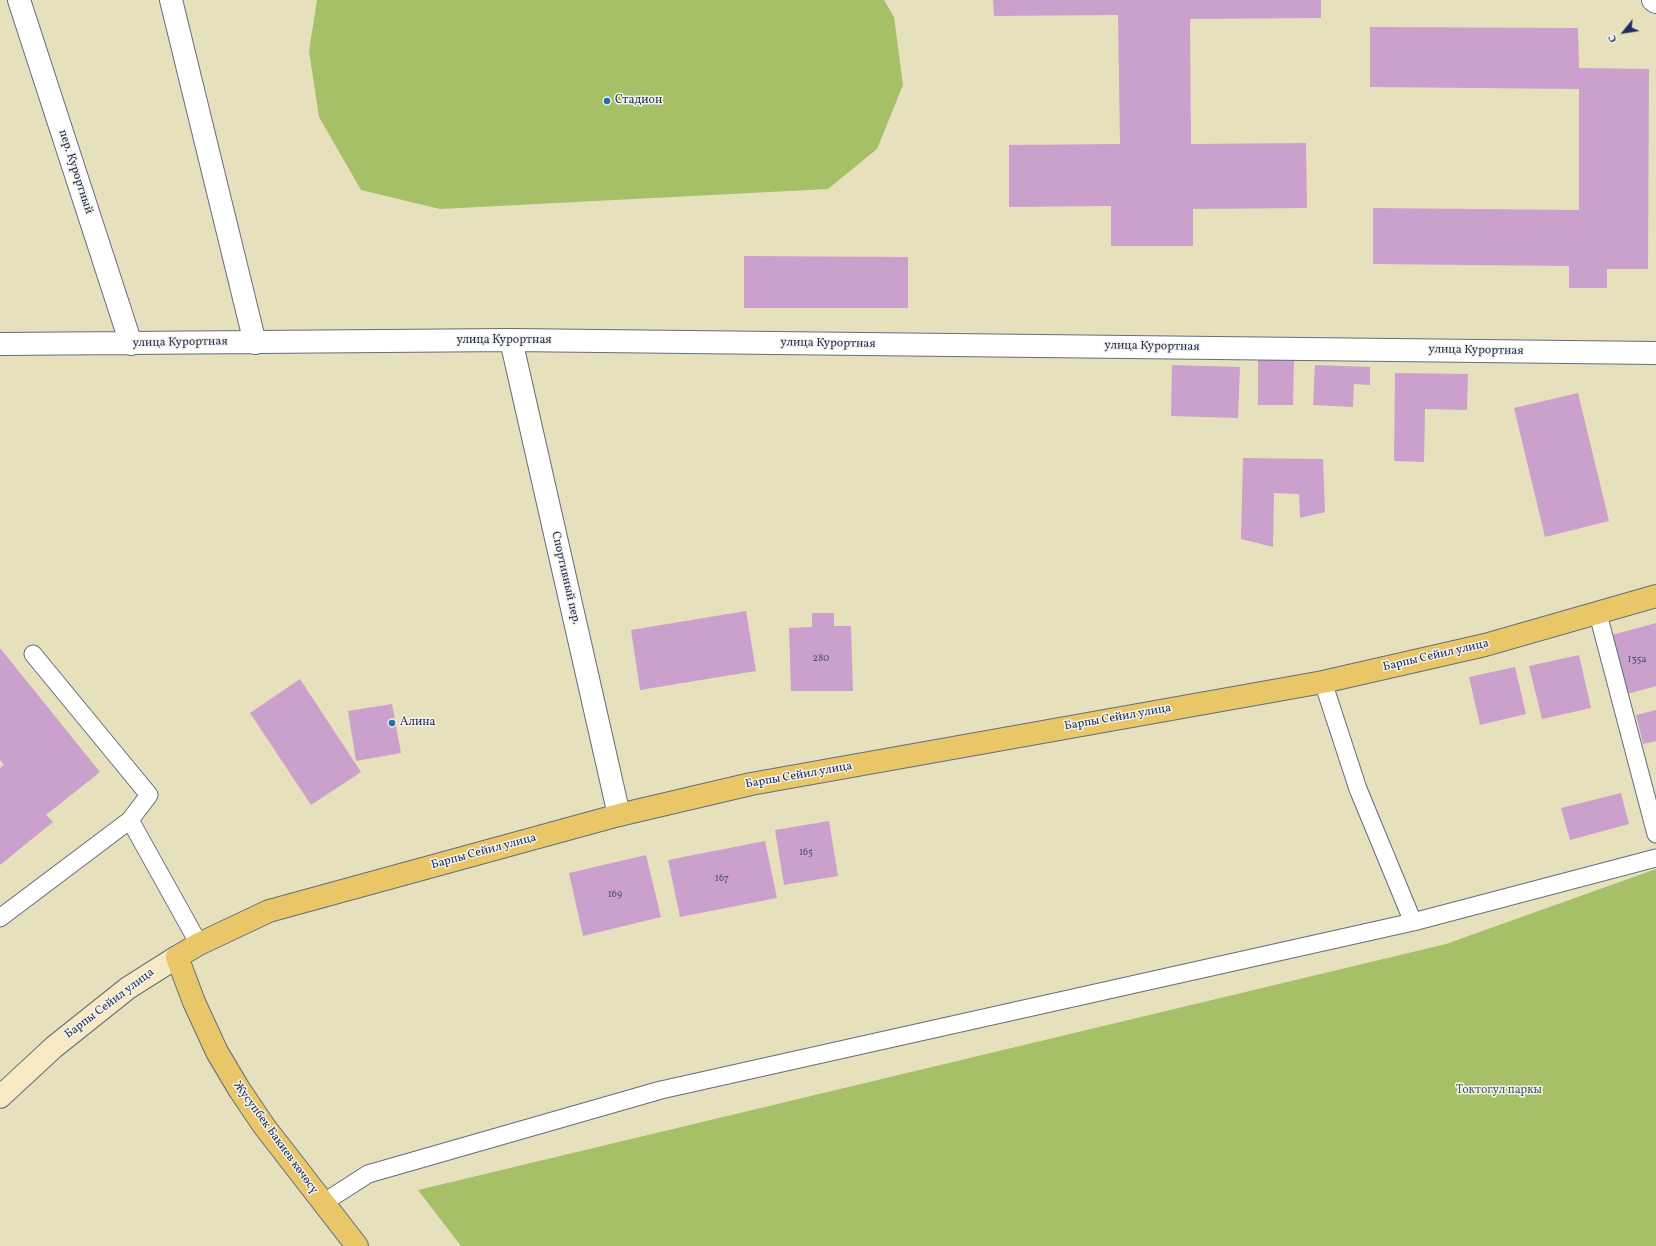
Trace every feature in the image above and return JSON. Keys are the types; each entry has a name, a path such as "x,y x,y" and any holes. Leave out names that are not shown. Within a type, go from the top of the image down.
{"main road":[{"name":"Барпы Сейил улица","path":"0,1097 54,1047 128,988 177,956 199,944 270,911 619,815 751,784 1323,682 1485,645 1598,614 1656,596"},
{"name":"Жусупбек Бакиев көчөсү","path":"177,956 194,1002 221,1059 239,1089 264,1126 357,1246"}],"street":[{"name":"пер. Курортный","path":"19,0 131,344"},
{"path":"171,0 255,343"},
{"name":"улица Курортная","path":"0,344 511,340 1656,353"},
{"name":"Спортивный пер.","path":"511,340 619,815"}],"lane":[{"path":"1598,614 1656,834"},
{"path":"0,918 130,820 149,795 33,654"},
{"path":"1323,682 1358,789 1413,922"},
{"path":"130,820 199,944"},
{"path":"323,1203 368,1174 662,1090 1413,922 1656,858"}],"green space":[{"name":"Стадион","path":"317,0 884,0 894,17 903,85 877,149 828,189 440,209 361,190 319,117 309,51"},
{"name":"Токтогул паркы","path":"1656,869 1656,1246 461,1246 418,1190 1446,944"}],"building":[{"path":"993,0 1321,0 1321,18 1190,19 1191,144 1306,143 1307,208 1193,209 1193,246 1111,246 1111,206 1009,207 1009,145 1120,144 1118,15 994,16"},
{"path":"1370,27 1578,28 1579,68 1649,69 1648,269 1607,269 1607,288 1569,288 1569,266 1373,264 1373,208 1579,210 1579,89 1370,87"},
{"path":"744,256 908,257 908,308 744,308"},
{"path":"1258,359 1294,359 1293,405 1258,405"},
{"path":"1172,365 1240,367 1238,418 1171,416"},
{"path":"1315,365 1370,367 1370,385 1354,384 1353,407 1313,405"},
{"path":"1395,373 1468,374 1467,410 1425,409 1424,462 1394,461"},
{"path":"1578,393 1609,521 1545,537 1514,408"},
{"path":"1243,458 1323,459 1325,512 1300,518 1299,494 1274,493 1273,547 1241,539"},
{"path":"746,611 756,671 640,690 631,630"},
{"path":"812,613 834,613 834,626 851,626 853,691 791,691 789,628 812,627"},
{"path":"1656,623 1656,686 1627,694 1612,635"},
{"path":"0,648 100,772 46,815 53,822 0,865 0,768 4,765 0,760"},
{"path":"1579,655 1591,708 1542,719 1529,666"},
{"path":"1515,667 1526,714 1480,725 1469,677"},
{"path":"300,679 361,772 311,805 250,713"},
{"path":"392,704 401,753 356,761 348,711"},
{"path":"1656,710 1656,741 1643,744 1636,715"},
{"path":"1621,793 1629,824 1570,840 1561,808"},
{"path":"829,821 838,876 784,885 775,830"},
{"path":"765,841 777,898 680,917 668,860"},
{"path":"646,855 661,917 583,936 569,873"}],"place":[{"name":"Стадион","path":"607,101"},
{"name":"Алина","path":"392,723"}]}
